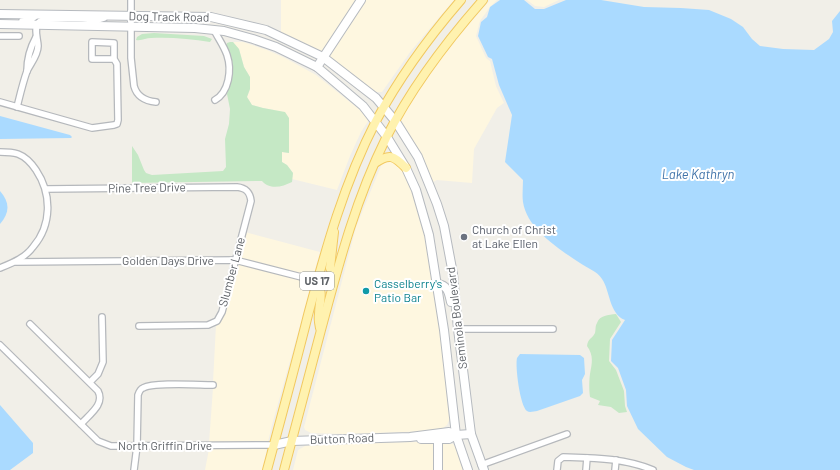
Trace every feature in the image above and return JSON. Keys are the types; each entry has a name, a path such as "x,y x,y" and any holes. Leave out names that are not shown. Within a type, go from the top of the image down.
{"main road":[{"path":"317,67 361,0"},
{"name":"US 17","path":"267,470 317,281 336,218 357,163 384,107 433,34 461,0"},
{"path":"473,11 479,0"},
{"name":"US 17","path":"284,470 351,223 375,163 387,137 434,60 451,37 483,0"},
{"name":"Dog Track Road","path":"0,14 216,18 266,30 323,57 375,97 384,107"},
{"name":"Dog Track Road","path":"0,24 131,26 194,28 224,31 269,45 317,67 363,106 376,122"},
{"name":"Seminola Boulevard","path":"384,107 396,122 418,157 438,204 444,226 453,274 471,434 482,467"},
{"name":"Seminola Boulevard","path":"376,122 406,168 416,190 430,236 444,330 456,435 468,470"},
{"path":"375,163 382,158 390,156 396,158 406,168"},
{"path":"336,218 330,268 332,272 336,274"},
{"path":"317,281 321,293 318,315 320,334"},
{"path":"437,284 443,285 449,291 454,326 458,329"},
{"name":"Button Road","path":"274,445 292,441 410,437 449,432 456,435"},
{"name":"Button Road","path":"410,437 424,439 449,439 456,435 471,434"},
{"path":"438,439 438,470"}],"street":[{"path":"131,0 131,58 135,90 140,97 156,102"},
{"path":"0,21 28,21 37,15"},
{"path":"27,71 33,62 38,46 36,37 37,25 39,22 46,19 97,20 112,16"},
{"path":"214,30 224,47 228,60 229,76 223,94 215,100"},
{"path":"0,36 19,36"},
{"path":"17,107 27,71 28,55 36,37"},
{"path":"0,102 92,128 117,124 117,64 114,60 114,43 92,42 92,59 114,60"},
{"path":"28,55 35,57"},
{"path":"0,152 18,154 25,158 41,177 46,189 47,212 44,229 33,248 16,262 0,268"},
{"name":"Pine Tree Drive","path":"46,189 237,187 244,188 248,191"},
{"name":"Slumber Lane","path":"139,326 208,325 218,321 222,312 251,201 248,191"},
{"name":"Golden Days Drive","path":"16,262 235,260 317,281"},
{"path":"90,382 98,374 103,362 102,318"},
{"path":"30,324 98,391 100,396 98,406 81,424"},
{"path":"458,329 553,329"},
{"name":"North Griffin Drive","path":"0,345 98,441 103,444 111,446 274,445"},
{"path":"134,470 137,446 138,395 140,390 155,385 213,385"},
{"path":"482,467 567,434"},
{"path":"557,470 558,461 563,457 616,460 653,470"},
{"path":"586,470 587,458"},
{"path":"615,470 616,460"}],"shaded area":[{"path":"281,0 356,1 323,57 281,36"},
{"path":"364,0 454,0 411,51 382,92 373,92 327,55"},
{"path":"490,0 497,0 480,21 476,36 486,58 490,61 496,86 504,103 497,108 474,149 472,183 437,180 431,183 398,121 435,62"},
{"path":"527,0 559,0 544,7 535,6"},
{"path":"233,42 243,42 267,50 316,75 360,110 369,120 361,132 350,156 337,190 292,179 293,173 287,165 282,162 282,152 289,153 274,110 252,105 247,97 250,89 250,77 244,67 239,49"},
{"path":"390,159 403,168 423,220 431,261 451,416 447,425 442,429 432,431 344,434 311,433 305,430 304,427 356,227 383,161"},
{"path":"245,232 320,252 313,277 239,258"},
{"path":"237,264 312,283 268,442 209,443 213,388 216,388 216,383 213,382 216,325 222,320"},
{"path":"421,442 435,444 435,470 293,470 298,450 305,446 317,444"},
{"path":"440,444 453,444 457,448 463,470 440,470"},
{"path":"267,448 263,470 205,470 209,449"}],"green space":[{"path":"154,33 204,36 212,39 210,42 166,38 136,40 137,37 142,34"},
{"path":"233,42 239,49 244,67 250,77 250,89 247,97 252,105 285,112 289,118 289,153 282,152 282,162 287,165 293,173 292,182 276,187 269,186 262,181 132,183 132,146 146,173 152,175 223,171 226,167 225,139 229,124 230,109 227,94 231,65 230,56 226,46 227,43"},
{"path":"616,314 621,322 610,339 609,361 616,370 624,391 627,412 619,413 611,407 598,405 600,401 590,397 589,380 592,360 591,353 587,346 588,341 595,333 598,320 605,316"}],"water":[{"name":"Lake Kathryn","path":"500,0 524,0 535,9 544,9 566,0 601,0 644,7 709,10 731,19 743,27 752,39 760,46 783,49 814,50 829,39 833,32 832,21 840,11 840,470 694,470 667,457 638,429 627,406 626,390 618,368 611,361 612,340 625,320 616,313 610,301 605,284 600,276 554,245 537,229 526,212 523,202 523,180 505,162 512,115 499,85 492,59 488,57 478,36 481,22 487,17 490,7"},
{"path":"0,116 70,135 72,137 0,139"},
{"path":"0,191 6,200 8,208 6,215 0,224"},
{"path":"520,354 580,355 584,358 585,374 582,380 583,393 580,396 537,411 527,411 522,402 517,377 517,358"},
{"path":"0,405 33,443 33,453 10,470 0,470"}],"place":[{"name":"Church of Christ at Lake Ellen","path":"464,237"},
{"name":"Casselberry's Patio Bar","path":"366,291"}]}
